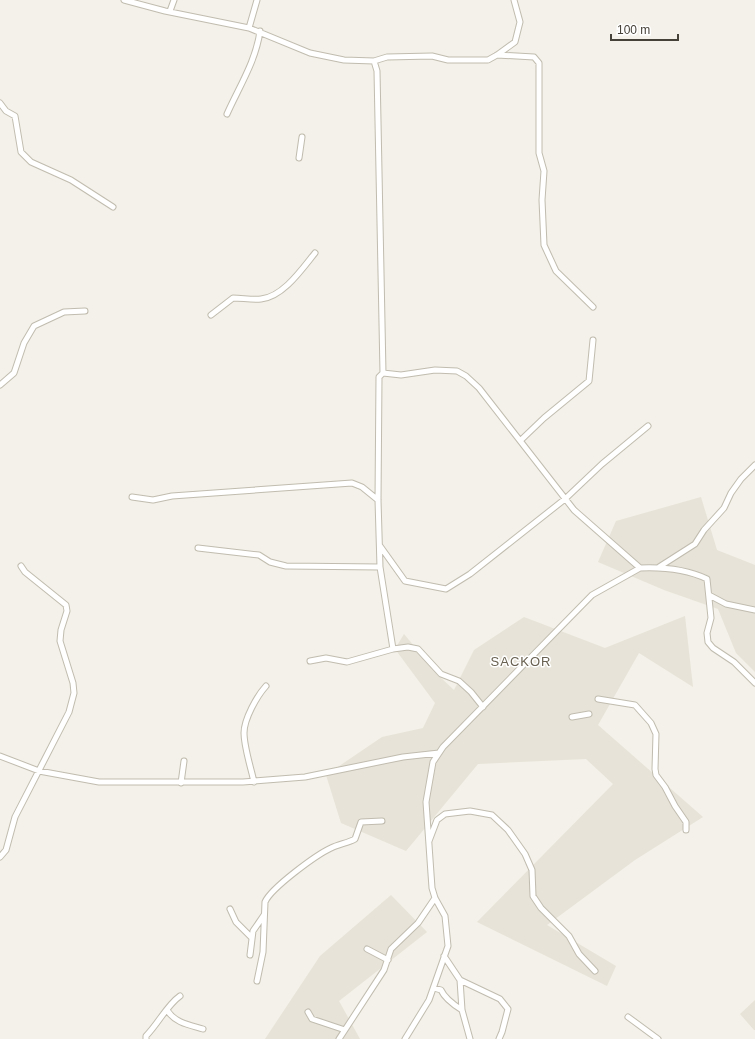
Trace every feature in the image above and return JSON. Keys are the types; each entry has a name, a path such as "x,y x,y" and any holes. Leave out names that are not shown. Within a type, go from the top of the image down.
{"street":[{"path":"124,0 260,31 310,53 344,60 374,61 387,57 432,56 448,60 488,60 515,42 520,22 514,0"},
{"path":"170,11 174,0"},
{"path":"249,28 257,0"},
{"path":"227,114 245,75 251,67 260,31"},
{"path":"497,55 534,57 539,63 539,153 544,171 542,200 544,245 556,270 592,307"},
{"path":"374,61 377,71 378,233 383,373 379,377 378,500 380,567 393,649"},
{"path":"0,103 6,111 15,116 21,152 31,162 71,180 113,207"},
{"path":"299,158 302,137"},
{"path":"211,315 233,298 262,299 272,296 293,281 315,253"},
{"path":"0,385 14,373 24,343 34,326 64,312 85,311"},
{"path":"521,440 544,418 589,381 593,340"},
{"path":"383,373 401,375 435,370 457,371 466,376 479,388 521,440 574,510 640,568"},
{"path":"380,545 405,581 446,589 470,574 566,499 602,464 648,426"},
{"path":"659,567 695,544 704,530 724,508 731,493 755,465"},
{"path":"132,497 153,500 172,496 352,483 362,487 378,500"},
{"path":"198,548 259,554 270,562 286,566 380,567"},
{"path":"0,857 6,850 15,817 69,712 74,693 73,683 60,641 61,630 67,610 66,605 25,572 21,566"},
{"path":"405,1039 434,988 448,946 445,916 435,898 432,888 426,802 433,762 443,746 592,595 640,568 659,567 685,571 707,579 711,618 707,633 708,642 713,648 734,662 755,683"},
{"path":"709,595 726,604 755,610"},
{"path":"310,661 326,658 347,662 393,649 408,647 418,649 441,674 459,681 483,707"},
{"path":"254,782 244,733 250,711 260,693 266,686"},
{"path":"598,699 635,705 651,723 656,734 656,775 686,822 686,830"},
{"path":"572,717 590,714"},
{"path":"0,756 39,771 99,782 181,783 254,782 305,777 403,757 438,754"},
{"path":"181,783 184,761"},
{"path":"428,842 437,820 444,814 470,811 492,815 508,830 526,854 532,870 533,896 541,908 569,936 579,954 595,971"},
{"path":"257,980 263,952 265,902 267,896 274,892 280,883 321,853 355,839 361,822 382,821"},
{"path":"339,1039 384,970 391,949 418,923 435,898"},
{"path":"230,909 236,922 250,937"},
{"path":"250,955 250,937 265,914"},
{"path":"367,949 388,960"},
{"path":"444,956 460,980 462,1010 470,1039"},
{"path":"442,965 452,968"},
{"path":"460,980 500,999 508,1009 499,1039"},
{"path":"434,988 441,990 443,995 462,1010"},
{"path":"146,1039 146,1036 159,1023 167,1010 180,996"},
{"path":"167,1010 172,1017 178,1021 203,1029"},
{"path":"308,1012 312,1019 345,1030"},
{"path":"628,1017 658,1039"}],"shaded area":[{"path":"701,497 717,550 755,565 755,672 736,653 718,609 664,590 598,562 616,521"},
{"path":"685,616 693,687 639,653 598,725 703,817 635,860 547,925 616,966 607,986 477,922 613,784 586,759 478,764 406,851 341,823 326,775 382,737 423,728 435,703 395,649 404,634 439,676 454,690 474,650 524,617 605,648"},
{"path":"391,895 427,932 339,1001 360,1039 265,1039 320,956"},
{"path":"755,1000 755,1030 754,1030 740,1014"}],"district":[{"name":"SACKOR","path":"521,661"}]}
